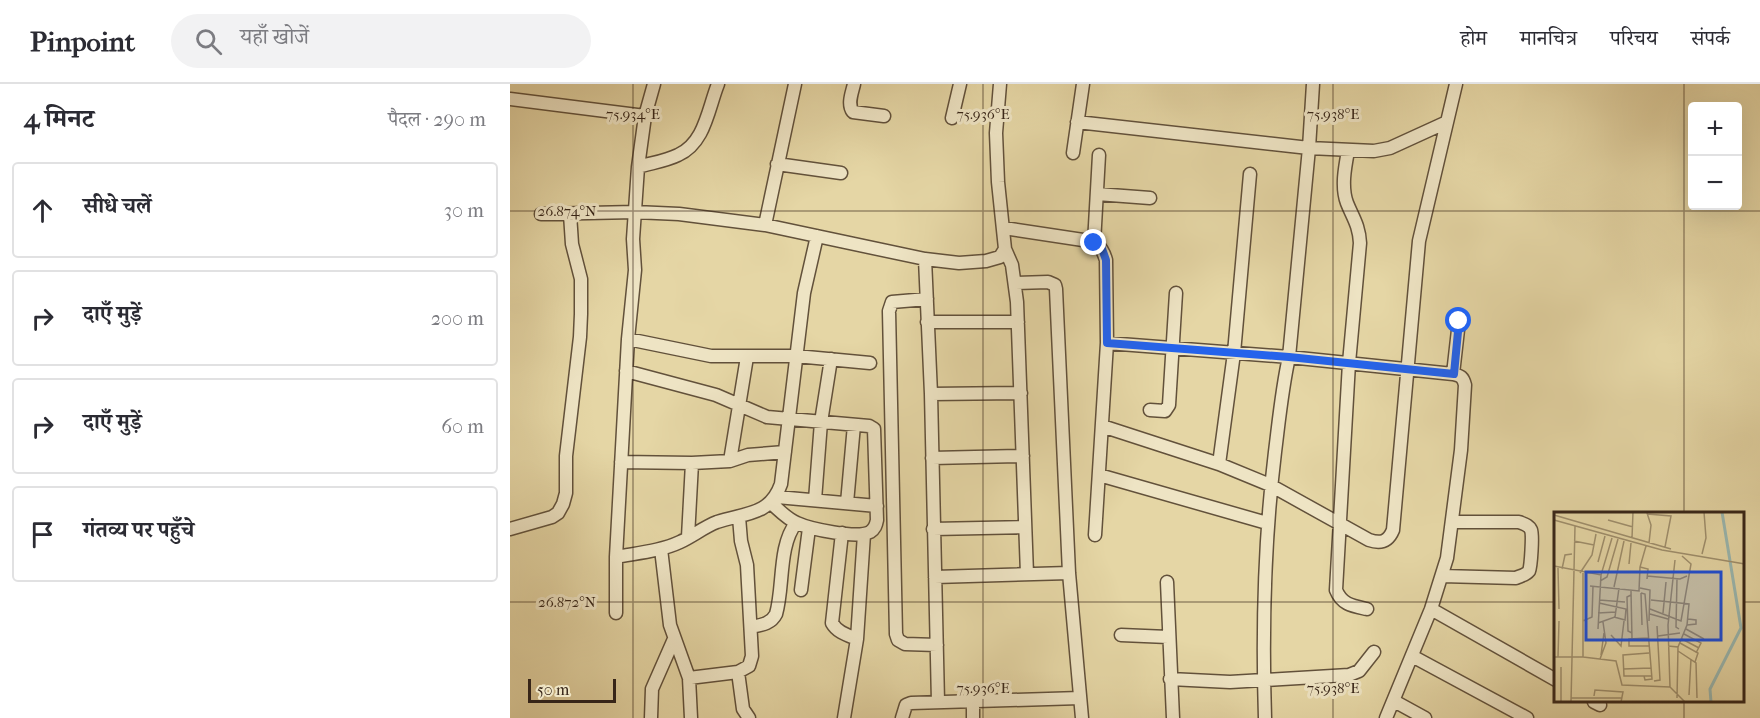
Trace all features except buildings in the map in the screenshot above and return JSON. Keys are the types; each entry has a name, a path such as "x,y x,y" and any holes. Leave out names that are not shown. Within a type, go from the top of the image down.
{"street":[{"path":"616,613 616,556 628,339 635,270 633,239 638,167 645,116 654,84"},
{"path":"638,167 677,156 692,146 702,130 718,84"},
{"path":"765,225 795,84"},
{"path":"854,84 850,102 853,112 884,116"},
{"path":"952,118 960,84"},
{"path":"1000,84 996,133 998,182 1005,249 1016,283 1027,574"},
{"path":"1073,153 1083,84"},
{"path":"1265,718 1264,587 1267,523 1282,390 1289,357 1313,84"},
{"path":"1102,426 1219,464 1270,485 1340,525 1378,543 1390,538 1393,530 1419,241 1456,84"},
{"path":"510,99 645,116"},
{"path":"1077,122 1348,151 1374,151 1389,148 1447,122"},
{"path":"1348,151 1344,188 1346,201 1359,228 1360,243 1349,363 1336,590 1340,599 1347,604 1367,609"},
{"path":"1094,243 1099,155"},
{"path":"777,164 842,173"},
{"path":"1219,464 1234,353 1251,174"},
{"path":"1097,194 1150,198"},
{"path":"541,214 635,212 679,214 765,225 925,259 959,263 986,261 1000,257 1005,249"},
{"path":"510,529 552,518 558,513 566,494 566,456 575,390 581,314 581,279 572,244 570,214"},
{"path":"1004,228 1094,243 1101,246 1106,260 1107,343 1095,535"},
{"path":"616,556 661,549 679,543 719,521 739,518 763,508 774,500 781,484 807,276 817,236"},
{"path":"925,259 932,394 938,702"},
{"path":"1016,283 1048,282 1056,289 1069,573 1082,718"},
{"path":"1150,410 1165,411 1169,405 1176,294"},
{"path":"927,299 892,302 889,311 896,634 898,640 905,644 936,645"},
{"path":"1454,374 1459,321"},
{"path":"927,322 1018,322"},
{"path":"628,339 711,356 796,356 870,363"},
{"path":"1107,343 1289,357 1461,376 1465,385 1461,450 1452,522 1442,576 1431,609 1386,718"},
{"path":"730,461 747,357"},
{"path":"815,500 821,422 831,358"},
{"path":"626,371 716,395 767,417 869,426 874,429 877,506 875,528 864,534 809,528 796,523 774,500"},
{"path":"932,394 1021,393"},
{"path":"846,503 854,425"},
{"path":"621,462 730,461 748,455 785,452"},
{"path":"932,458 1023,456"},
{"path":"688,537 692,463"},
{"path":"1099,475 1267,523"},
{"path":"774,500 815,500 877,506"},
{"path":"688,678 738,672 749,666 752,656 747,565 741,542 739,518"},
{"path":"1442,576 1516,578 1529,571 1532,532 1527,525 1519,522 1452,522"},
{"path":"751,627 774,620 788,535 796,523"},
{"path":"933,529 1025,527"},
{"path":"801,590 809,528"},
{"path":"842,533 832,623 835,628 857,639"},
{"path":"844,718 857,639 864,534"},
{"path":"661,549 670,625 688,678 691,718"},
{"path":"935,577 1069,573"},
{"path":"1167,582 1173,718"},
{"path":"1431,609 1554,679"},
{"path":"1121,635 1168,637"},
{"path":"651,718 652,689 674,639"},
{"path":"1170,679 1206,682 1349,675 1359,671 1374,652"},
{"path":"1412,656 1527,718"},
{"path":"738,672 743,709 749,718"},
{"path":"902,718 906,705 1080,698"},
{"path":"973,701 973,718"},
{"path":"1394,701 1425,718"}],"route":[{"path":"1094,243 1101,246 1106,260 1107,343 1289,357 1454,374 1459,321"}]}
